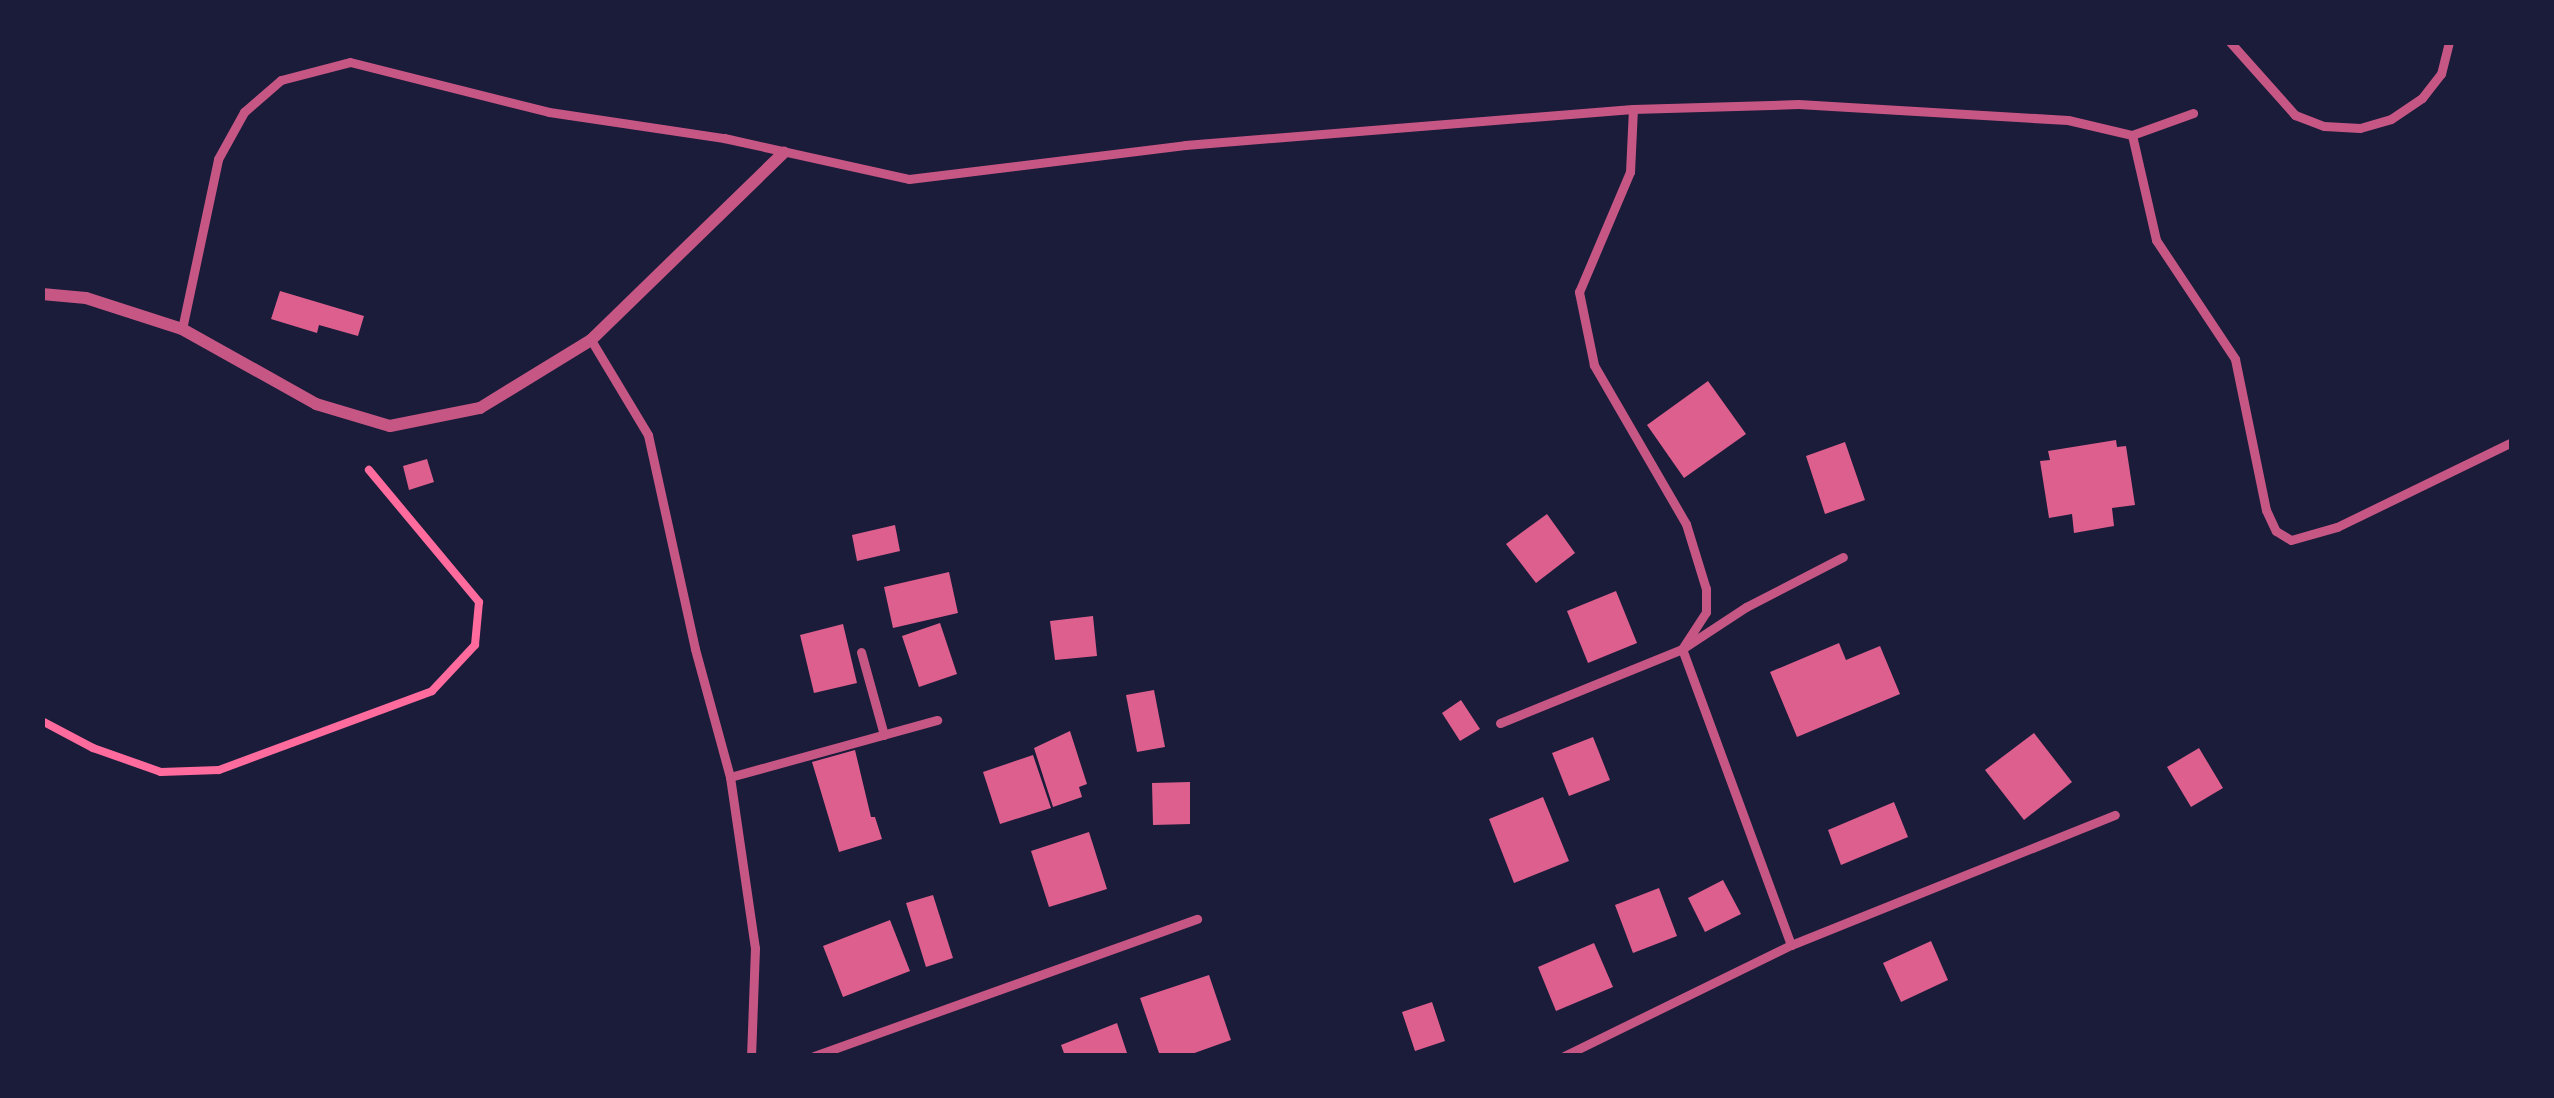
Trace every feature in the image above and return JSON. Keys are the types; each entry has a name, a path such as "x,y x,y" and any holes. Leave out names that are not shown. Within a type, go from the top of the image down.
{"street":[{"path":"42,294 86,298 182,329 316,404 390,426 481,408 591,340 784,152"}],"lane":[{"path":"2230,42 2295,115 2324,126 2360,128 2392,119 2422,98 2441,74 2449,42"},
{"path":"182,329 218,159 244,112 281,80 350,62 549,112 910,179 1185,145 1633,109 1798,104 2068,120 2132,135 2193,113"},
{"path":"1633,109 1630,172 1579,292 1594,365 1686,524 1706,589 1706,612 1682,649"},
{"path":"2132,135 2156,240 2235,359 2276,531 2291,540 2337,527 2512,442"},
{"path":"591,340 648,435 695,649 730,777 755,948 751,1056"},
{"path":"1501,723 1682,649 1746,607 1843,557"},
{"path":"1682,649 1791,945"},
{"path":"861,652 884,735"},
{"path":"730,777 937,720"},
{"path":"1564,1056 1791,945 2115,814"},
{"path":"814,1056 1197,919"}],"path":[{"path":"42,721 93,748 161,772 219,770 432,691 475,645 479,602 368,470"}],"building":[{"path":"280,291 364,316 358,336 319,325 317,333 271,319"},
{"path":"1708,381 1746,434 1684,478 1647,425"},
{"path":"2116,440 2117,447 2126,446 2135,505 2112,508 2114,526 2074,533 2072,514 2049,518 2040,461 2050,460 2048,451"},
{"path":"1845,442 1865,500 1825,514 1806,456"},
{"path":"427,459 434,482 409,490 403,466"},
{"path":"1547,514 1575,553 1536,583 1506,544"},
{"path":"895,525 900,551 857,561 852,535"},
{"path":"949,572 958,613 893,628 884,587"},
{"path":"1616,591 1637,643 1588,663 1567,611"},
{"path":"1093,616 1097,656 1055,660 1050,621"},
{"path":"940,623 957,674 919,687 902,636"},
{"path":"843,624 857,683 814,693 800,635"},
{"path":"1839,643 1846,660 1880,646 1900,694 1797,737 1770,672"},
{"path":"1154,690 1165,747 1137,752 1126,695"},
{"path":"1461,700 1480,729 1460,741 1442,713"},
{"path":"1070,731 1087,784 1079,787 1082,797 1053,807 1034,748"},
{"path":"2034,733 2072,782 2024,820 1985,770"},
{"path":"1593,737 1610,780 1569,796 1552,753"},
{"path":"2199,748 2223,788 2191,807 2167,767"},
{"path":"855,750 871,817 882,839 839,852 812,762"},
{"path":"1033,755 1051,808 1000,824 983,772"},
{"path":"1190,782 1190,824 1153,825 1152,783"},
{"path":"1543,797 1569,861 1514,883 1489,819"},
{"path":"1894,802 1908,837 1841,865 1828,830"},
{"path":"1089,832 1107,889 1049,907 1031,851"},
{"path":"1723,880 1741,914 1705,932 1688,898"},
{"path":"1659,888 1677,936 1633,953 1615,905"},
{"path":"933,895 953,958 926,967 906,903"},
{"path":"890,920 910,971 843,997 823,946"},
{"path":"1931,941 1948,980 1901,1002 1883,963"},
{"path":"1594,943 1613,987 1556,1011 1538,967"},
{"path":"1209,975 1231,1040 1186,1056 1160,1056 1140,998"},
{"path":"1432,1002 1445,1041 1415,1051 1402,1012"},
{"path":"1117,1023 1128,1056 1065,1056 1061,1045"}]}
